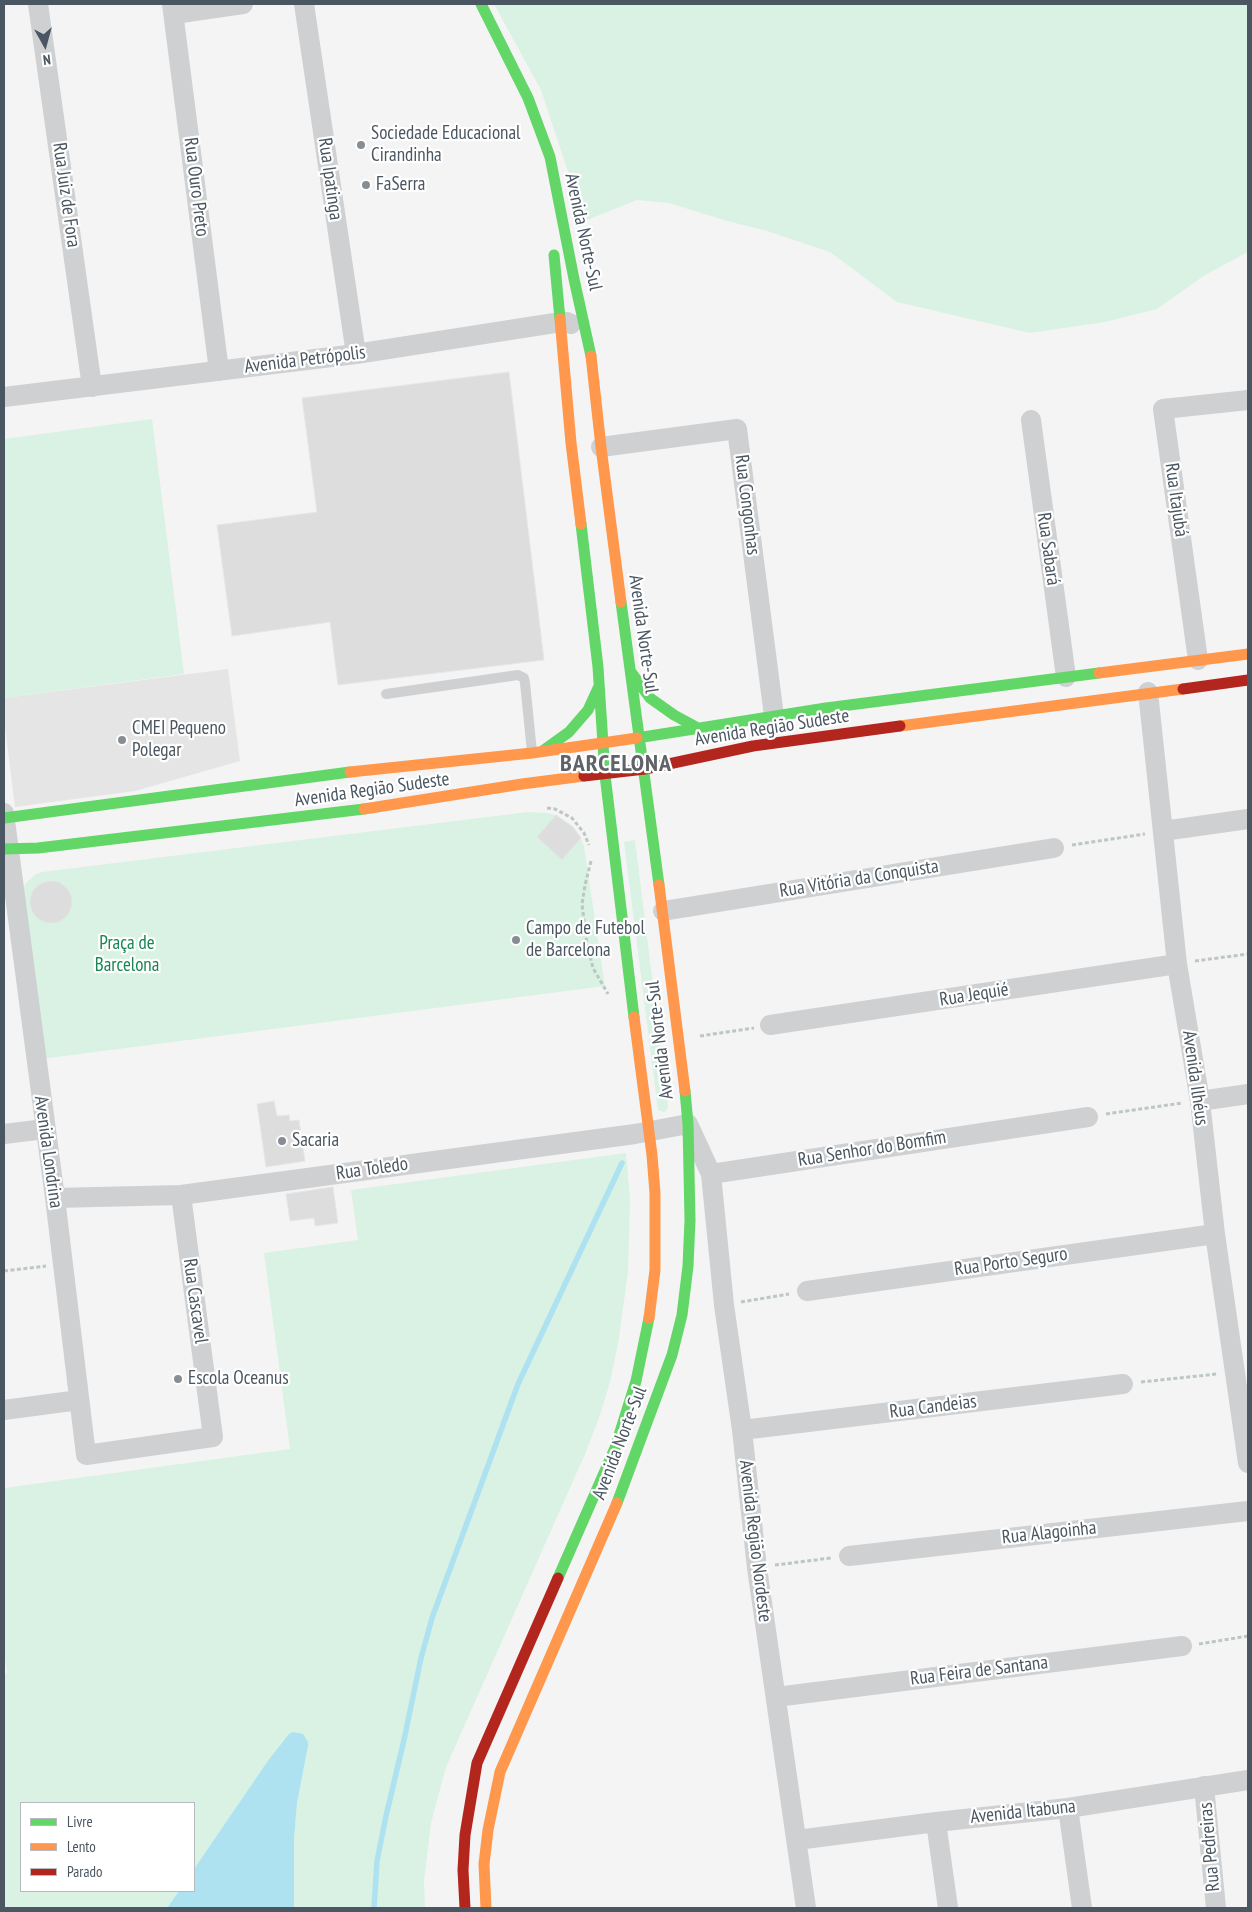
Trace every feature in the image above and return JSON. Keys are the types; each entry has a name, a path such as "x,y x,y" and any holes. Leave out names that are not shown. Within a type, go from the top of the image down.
{"main road":[{"name":"Avenida Norte-Sul","path":"481,4 528,98 550,157 574,279 591,352 601,447 653,826 688,1124 690,1220 688,1266 682,1315 672,1355 623,1491 500,1772 488,1830 484,1864 486,1908"},
{"name":"Avenida Norte-Sul","path":"465,1908 463,1870 465,1835 470,1798 478,1763 611,1456 636,1381 655,1270 655,1193 649,1132 605,775 599,686 571,443 561,322 552,244"},
{"name":"Avenida Região Sudeste","path":"4,818 335,773 603,744 774,716 1248,654"},
{"path":"631,672 650,698 674,715 698,728"},
{"name":"Avenida Região Sudeste","path":"7,849 38,848 401,805 522,784 645,770 691,758 753,746 1248,680"},
{"path":"537,752 569,732 588,710 599,686"},
{"path":"675,774 691,758"},
{"path":"396,767 404,784 406,797 401,805"},
{"path":"335,773 335,787"},
{"path":"565,780 591,787 602,800 611,827"},
{"path":"653,826 656,804 661,796"},
{"path":"336,799 336,805 340,813"}],"street":[{"name":"Rua Juiz de Fora","path":"38,4 92,386"},
{"path":"173,9 243,4"},
{"name":"Rua Ipatinga","path":"304,4 356,354"},
{"name":"Rua Ouro Preto","path":"173,9 220,371"},
{"name":"Avenida Petrópolis","path":"4,397 356,354 561,322"},
{"path":"561,322 567,322 580,332 591,352"},
{"name":"Rua Itajubá","path":"1198,660 1163,409 1240,401"},
{"name":"Rua Sabará","path":"1031,420 1066,677"},
{"name":"Rua Congonhas","path":"601,447 737,429 774,716"},
{"name":"Avenida Ilhéus","path":"1148,692 1177,964 1200,1101 1215,1234 1241,1371 1248,1463"},
{"name":"Avenida Londrina","path":"4,813 7,849 55,1198 86,1455"},
{"path":"1163,831 1248,819"},
{"name":"Rua Vitória da Conquista","path":"663,911 1054,848"},
{"name":"Rua Jequié","path":"770,1025 1177,964"},
{"path":"1200,1101 1248,1094"},
{"name":"Rua Senhor do Bomfim","path":"711,1174 1088,1117"},
{"path":"688,1124 711,1174"},
{"name":"Rua Toledo","path":"55,1198 181,1195 649,1132 688,1124"},
{"path":"4,1134 45,1129"},
{"name":"Avenida Região Nordeste","path":"711,1174 724,1305 742,1430 758,1568 806,1908"},
{"name":"Rua Cascavel","path":"86,1455 213,1436 181,1195"},
{"name":"Rua Porto Seguro","path":"808,1291 1215,1234"},
{"name":"Rua Candeias","path":"742,1430 1123,1384"},
{"path":"4,1410 79,1400"},
{"name":"Rua Alagoinha","path":"849,1556 1248,1511"},
{"name":"Rua Feira de Santana","path":"776,1697 1182,1646"},
{"name":"Avenida Itabuna","path":"797,1840 936,1822 1068,1808 1248,1780"},
{"name":"Rua Pedreiras","path":"1204,1786 1216,1908"},
{"path":"1068,1808 1082,1908"},
{"path":"936,1822 948,1908"}],"lane":[{"path":"386,694 518,675 524,678 526,683 537,752"}],"path":[{"path":"547,808 564,813 572,818 584,832 590,848"},
{"path":"1054,848 1163,831"},
{"path":"591,854 591,865 582,904 593,968 610,999"},
{"path":"1177,964 1248,954"},
{"path":"678,1039 770,1025"},
{"path":"1088,1117 1200,1101"},
{"path":"4,1270 62,1264"},
{"path":"724,1305 808,1291"},
{"path":"1123,1384 1241,1371"},
{"path":"758,1568 849,1556"},
{"path":"1182,1646 1248,1636"}],"shaded area":[{"name":"CMEI Pequeno Polegar","path":"228,669 240,761 135,791 15,807 4,719 4,698"}],"green space":[{"path":"494,4 1248,4 1248,252 1205,275 1157,309 1105,322 1030,333 897,302 830,252 767,231 669,203 637,200 582,222 578,202 541,90"},
{"path":"152,419 184,674 4,698 4,439"},
{"name":"Praça de Barcelona","path":"528,812 556,815 573,827 580,836 584,847 605,986 41,1059 23,889 26,883 36,874"},
{"path":"635,840 668,1106 664,1112 658,1110 624,842"},
{"path":"626,1153 630,1199 628,1272 618,1344 610,1382 585,1454 446,1767 431,1823 424,1881 425,1908 294,1908 294,1839 297,1803 308,1746 267,1762 195,1868 195,1802 20,1802 20,1892 178,1892 167,1908 4,1908 4,1674 7,1673 4,1651 4,1488 290,1449 264,1253 358,1240 351,1190"}],"water":[{"path":"293,1732 303,1734 308,1742 297,1803 294,1839 294,1908 167,1908 178,1892 195,1892 195,1868 267,1762 289,1734"}],"building":[{"path":"509,372 544,660 338,685 330,622 232,636 217,525 317,512 302,398"},
{"path":"556,815 573,827 581,838 562,860 537,837"},
{"path":"51,881 66,887 72,902 66,917 51,923 36,917 30,902 36,887"},
{"name":"Sacaria","path":"274,1101 277,1116 289,1115 290,1121 299,1120 305,1161 266,1167 257,1104"},
{"path":"333,1187 338,1223 315,1226 314,1218 290,1221 286,1194"}],"waterway":[{"path":"374,1908 377,1861 421,1658 432,1618 518,1384 622,1163"}],"traffic: fast":[{"path":"481,4 528,98 550,157 591,356"},
{"path":"554,255 560,319"},
{"path":"581,524 598,667 605,775 634,1017"},
{"path":"621,602 659,885"},
{"path":"631,672 650,698 674,715 698,728"},
{"path":"637,738 826,708 1099,673"},
{"path":"544,750 569,732 588,710 599,686"},
{"path":"4,818 350,772"},
{"path":"4,849 38,848 364,809"},
{"path":"617,1503 672,1355 682,1315 688,1266 690,1220 688,1124 685,1091"},
{"path":"558,1578 615,1448 636,1381 649,1318"}],"traffic: slow":[{"path":"560,319 571,443 581,524"},
{"path":"591,356 621,602"},
{"path":"1099,673 1248,654"},
{"path":"900,726 1183,689"},
{"path":"350,772 532,753 637,738"},
{"path":"364,809 584,776"},
{"path":"659,885 685,1091"},
{"path":"634,1017 652,1155 655,1193 655,1270 649,1318"},
{"path":"486,1908 484,1864 488,1830 500,1772 617,1503"}],"traffic: jam":[{"path":"1183,689 1248,680"},
{"path":"584,776 645,769 753,746 900,726"},
{"path":"465,1908 463,1870 465,1835 477,1763 558,1578"}],"place":[{"name":"Sociedade Educacional Cirandinha","path":"361,145"},
{"name":"FaSerra","path":"366,185"},
{"name":"CMEI Pequeno Polegar","path":"122,740"},
{"name":"Campo de Futebol de Barcelona","path":"516,940"},
{"name":"Sacaria","path":"282,1141"},
{"name":"Escola Oceanus","path":"178,1379"}],"district":[{"name":"BARCELONA","path":"616,764"}]}
